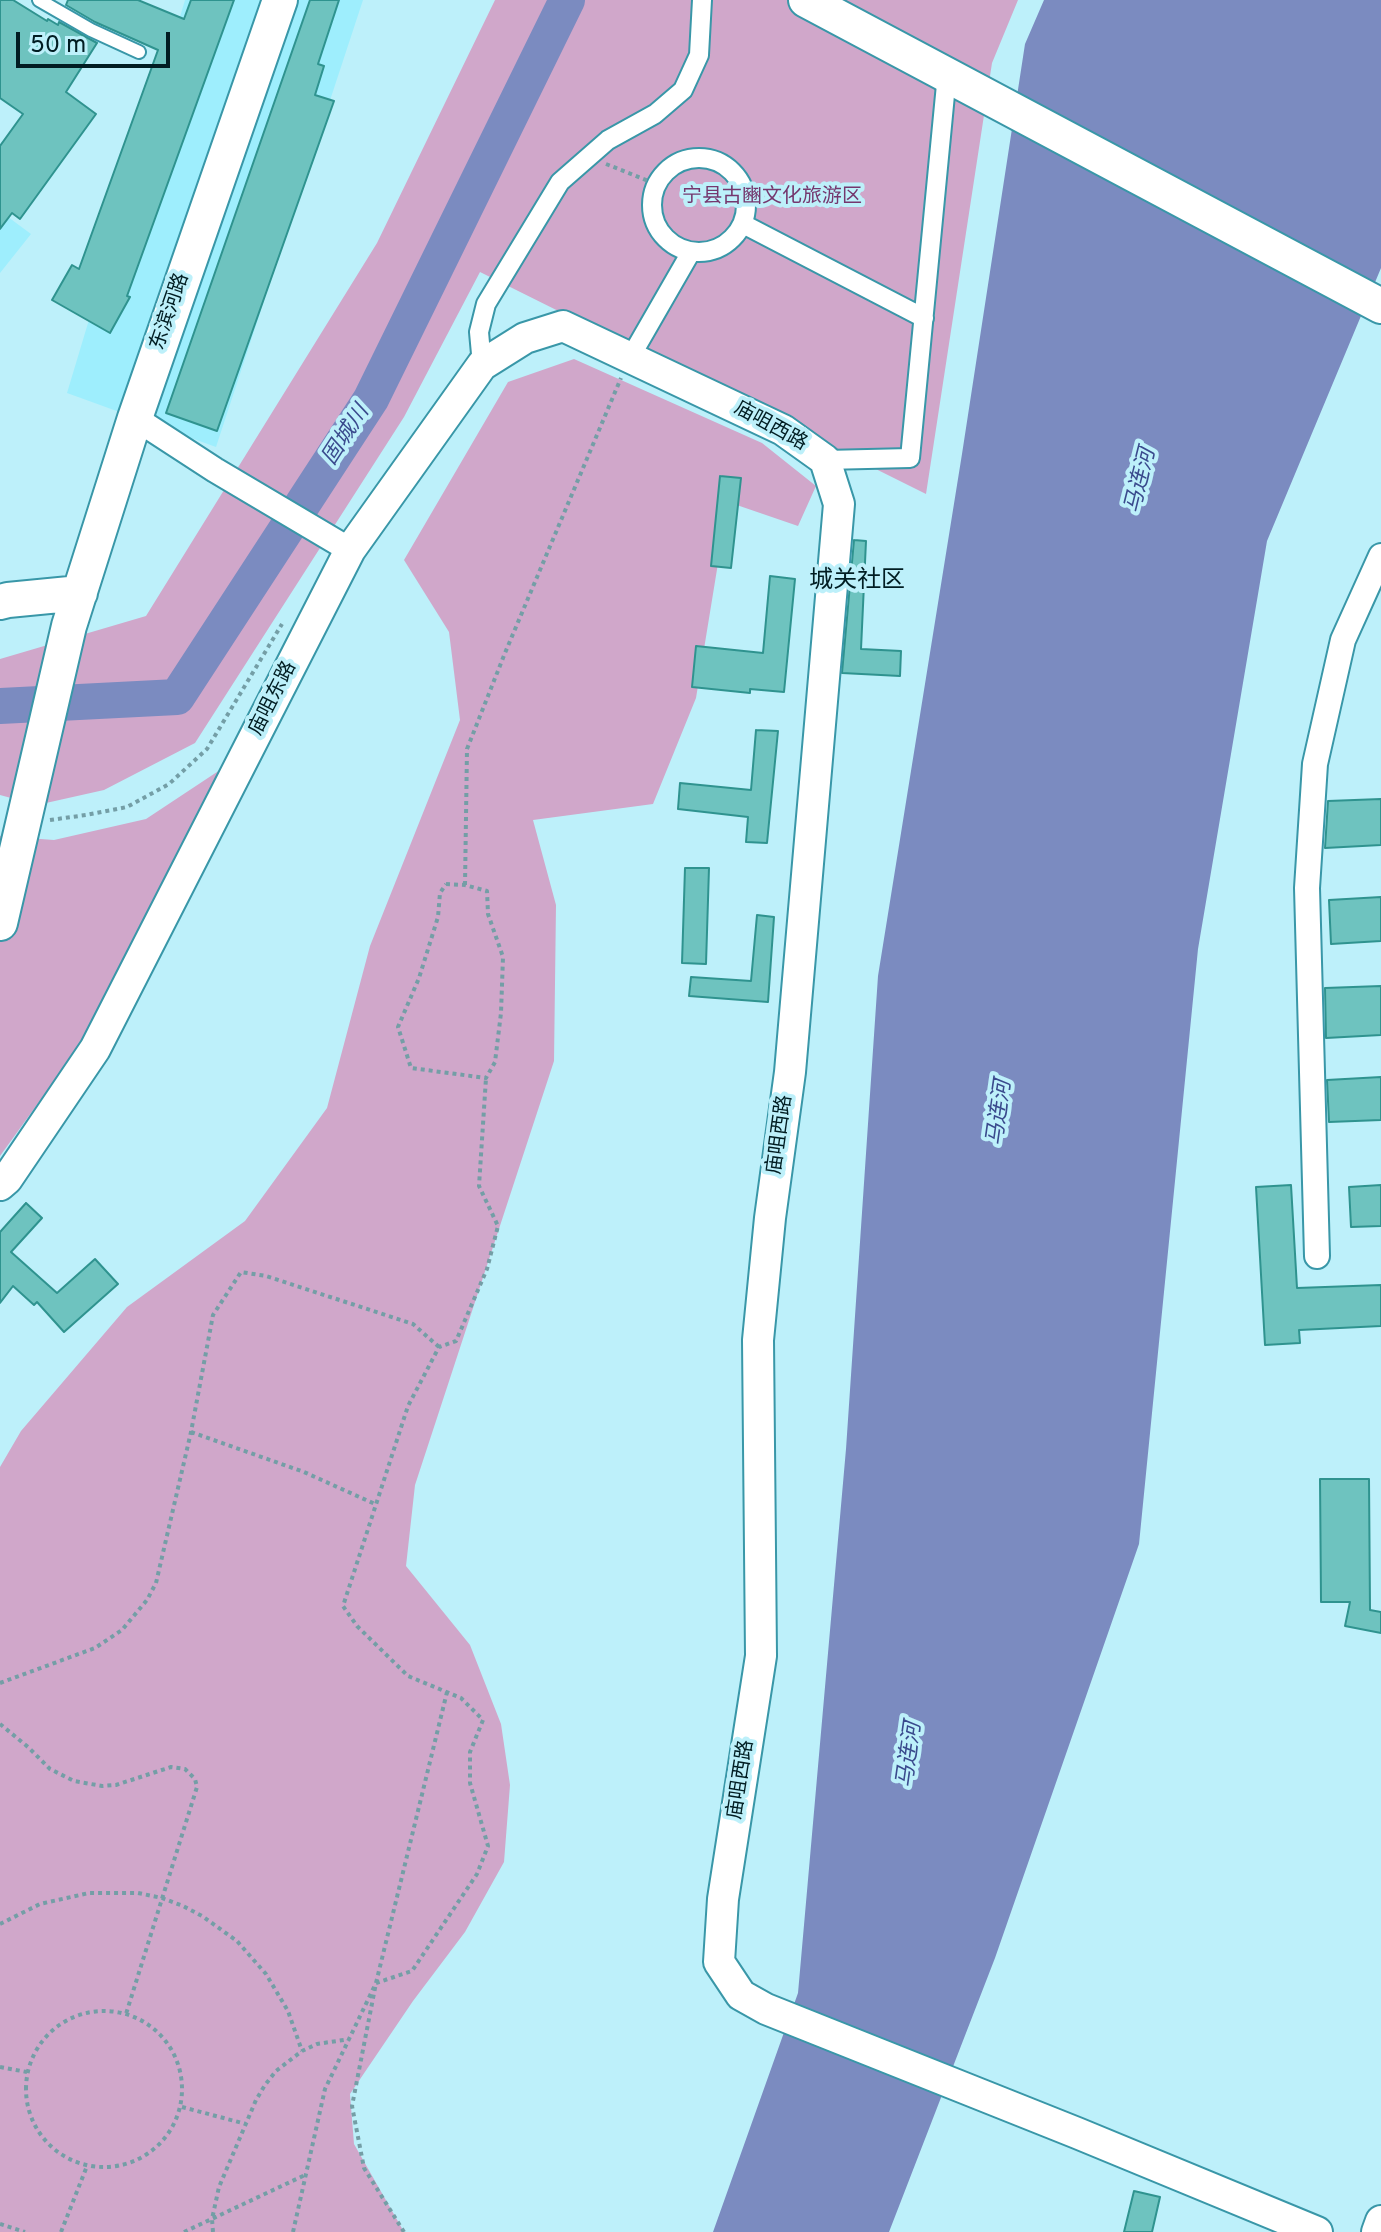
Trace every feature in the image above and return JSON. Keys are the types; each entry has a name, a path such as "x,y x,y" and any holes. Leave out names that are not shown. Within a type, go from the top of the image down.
{"main road":[{"name":"东滨河路","path":"0,923 69,626 135,418 280,0"},
{"path":"806,0 1381,306"},
{"path":"0,602 80,593"}],"street":[{"path":"482,365 479,332 486,304 560,182 608,140 655,114 683,90 699,55 702,0"},
{"path":"825,460 910,458 924,318 960,81"},
{"path":"695,158 711,159 726,166 738,177 745,192 743,224 734,237 721,247 691,252 676,247 656,226 652,198 656,184 666,171 679,162 695,158"},
{"path":"743,224 924,318"},
{"path":"630,358 691,252"},
{"name":"庙咀东路","path":"0,1185 95,1049 337,543 482,365 525,338 563,326 630,358"},
{"name":"庙咀西路","path":"630,358 783,430 825,460 839,504 790,1072 770,1218 758,1340 761,1656 723,1899 719,1962 741,1995 766,2009 1317,2232"},
{"path":"135,418 337,543"},
{"path":"1317,1256 1307,888 1315,764 1343,640 1381,556"},
{"path":"1377,2232 1381,2221"}],"lane":[{"path":"39,0 91,30 139,52"}],"path":[{"path":"589,157 656,184"},
{"path":"465,885 467,749 630,358"},
{"path":"24,818 86,815 127,807 169,784 207,749 285,618"},
{"path":"293,2232 325,2089 376,1983 412,1971 477,1874 488,1846 470,1783 470,1752 483,1720 461,1698 408,1676 357,1626 343,1606 408,1406 439,1347 456,1341 487,1269 498,1226 479,1186 486,1078 495,1062 503,957 488,914 487,891 446,884 440,893 438,917 419,978 398,1027 411,1068 486,1078"},
{"path":"0,1683 95,1648 122,1630 136,1616 156,1583 191,1432 213,1315 241,1272 266,1276 413,1324 439,1347"},
{"path":"191,1432 304,1472 375,1504"},
{"path":"404,2232 364,2168 352,2106 376,1983 447,1692"},
{"path":"0,1724 50,1769 74,1781 116,1785 178,1767 190,1773 197,1787 126,2014"},
{"path":"0,1924 40,1904 89,1893 138,1893 162,1898 202,1916 237,1941 253,1957 278,1992 297,2030 302,2051"},
{"path":"91,2012 126,2014 149,2025 171,2047 182,2076 181,2106 169,2135 146,2156 118,2167 87,2166 59,2154 37,2132 26,2103 27,2072 40,2044 62,2023 91,2012"},
{"path":"213,2232 212,2219 219,2187 265,2085 276,2071 302,2051 317,2044 350,2039"},
{"path":"0,2067 27,2072"},
{"path":"181,2106 246,2124"},
{"path":"61,2232 87,2166"},
{"path":"184,2232 305,2175"},
{"path":"0,2224 25,2232"}],"shaded area":[{"path":"185,0 363,0 216,447 67,393"},
{"path":"0,211 31,234 0,273"}],"green space":[{"name":"宁县古豳文化旅游区","path":"495,0 1018,0 992,63 926,494 480,272 404,417 195,743 104,790 37,805 0,795 0,659 146,616 377,243"},
{"path":"574,359 762,443 816,486 798,526 728,502 696,698 653,804 533,820 556,905 554,1061 415,1485 406,1566 470,1645 501,1724 510,1785 504,1862 465,1932 413,2001 350,2094 354,2144 404,2232 0,2232 0,1467 21,1431 127,1307 245,1221 327,1108 370,946 460,720 449,632 404,560 508,382"},
{"path":"220,770 200,819 88,1034 0,1156 0,836 54,840 146,819"}],"water":[{"name":"马连河","path":"1044,0 1381,0 1381,268 1267,541 1198,949 1139,1544 995,1958 889,2232 713,2232 798,1993 846,1449 878,976 1025,44"}],"building":[{"path":"0,0 13,0 47,21 58,25 59,22 97,43 66,92 96,114 20,219 12,213 0,229 0,146 23,114 0,98"},
{"path":"68,0 138,0 184,19 191,0 234,0 127,296 130,297 110,333 52,300 72,265 79,269 158,50 95,22 66,5"},
{"path":"310,0 339,0 318,64 324,66 315,95 334,101 217,431 166,413"},
{"path":"720,476 741,478 731,568 711,566"},
{"path":"854,540 866,541 861,649 901,651 900,676 842,673"},
{"path":"770,576 795,579 784,692 750,689 750,693 692,687 696,646 763,653"},
{"path":"756,730 778,731 767,843 746,842 748,817 678,809 680,783 751,790"},
{"path":"1381,799 1381,845 1325,848 1328,801"},
{"path":"685,868 709,868 706,964 682,963"},
{"path":"1381,897 1381,941 1331,944 1329,900"},
{"path":"757,915 774,917 768,1002 689,996 691,977 751,981"},
{"path":"1381,986 1381,1035 1326,1038 1325,988"},
{"path":"1381,1077 1381,1120 1329,1122 1327,1080"},
{"path":"1291,1185 1297,1288 1381,1285 1381,1326 1299,1330 1300,1343 1265,1345 1256,1187"},
{"path":"1381,1185 1381,1226 1351,1227 1349,1187"},
{"path":"26,1203 42,1218 11,1252 57,1293 95,1259 118,1284 64,1332 37,1302 34,1305 13,1286 0,1303 0,1232"},
{"path":"1320,1479 1369,1479 1370,1610 1381,1612 1381,1633 1345,1626 1350,1602 1321,1602"},
{"path":"1134,2191 1160,2197 1152,2232 1124,2232"}],"waterway":[{"name":"固城川","path":"0,706 177,697 371,399 567,0"}],"district":[{"name":"城关社区","path":"857,582"}]}
